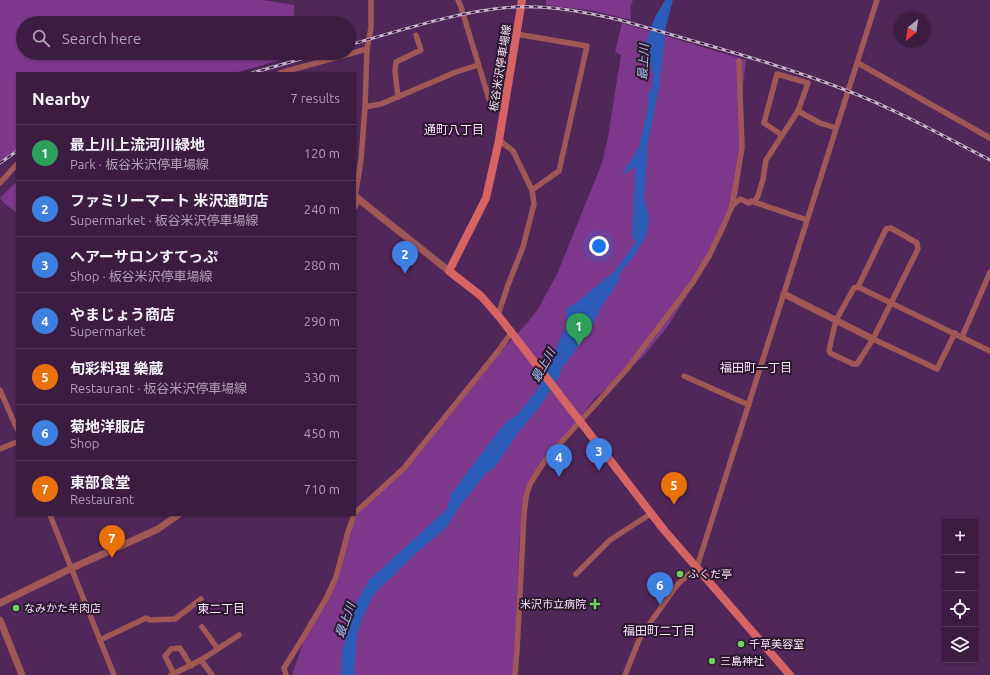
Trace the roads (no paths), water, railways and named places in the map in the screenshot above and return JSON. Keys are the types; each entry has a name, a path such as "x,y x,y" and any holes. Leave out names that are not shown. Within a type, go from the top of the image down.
{"main road":[{"name":"板谷米沢停車場線","path":"449,271 486,198 499,140 522,0"},
{"path":"449,271 481,296 501,319 670,537 790,675"}],"street":[{"path":"371,0 371,28 367,49 365,107 361,160 356,198 449,271"},
{"path":"458,0 462,7 489,99 499,108 504,110"},
{"path":"625,675 640,640 650,623 678,584 697,567 877,0"},
{"path":"516,34 587,46 560,171 532,190"},
{"path":"398,97 395,71 396,62 421,50 416,35"},
{"path":"356,52 367,49"},
{"path":"284,72 327,60"},
{"path":"514,675 517,650 521,546 526,497 530,484 546,459 578,419 627,369 693,282 709,256 732,206 742,148 739,61"},
{"path":"858,63 990,138"},
{"path":"365,107 381,104 456,72 478,65"},
{"path":"754,202 758,196 766,160 798,111 808,84 778,74 764,123 782,135"},
{"path":"798,111 820,123 836,128"},
{"path":"499,140 513,151 532,190 534,204 523,247 499,312 501,319"},
{"path":"0,183 16,165"},
{"path":"732,206 740,199 749,203 751,201 807,220"},
{"path":"890,228 917,243 918,249 891,303 873,339 857,364 853,364 830,353 829,350 836,320 854,288 858,287 886,229 890,228"},
{"path":"962,337 990,272"},
{"path":"858,287 990,351"},
{"path":"784,294 873,339 937,369 955,333"},
{"path":"356,512 404,468 499,350 513,336"},
{"path":"684,376 749,405"},
{"path":"0,390 16,427"},
{"path":"0,448 16,442"},
{"path":"576,574 610,540 652,513"},
{"path":"50,516 114,675"},
{"path":"0,603 158,529 177,516"},
{"path":"286,675 284,668 308,630 336,577 353,516"},
{"path":"100,640 146,618 150,620 175,619 201,599"},
{"path":"0,620 22,675"},
{"path":"202,627 218,649"},
{"path":"191,666 180,648 171,649 165,656 176,674 191,666 201,660 239,635"},
{"path":"201,660 212,675"}],"water":[{"path":"665,0 673,0 666,26 659,88 648,142 644,199 649,217 646,236 634,256 619,274 619,281 602,306 587,335 561,369 559,377 542,403 518,433 495,467 486,473 459,507 446,528 413,556 374,594 364,614 357,634 354,675 341,675 342,651 355,605 369,580 447,509 451,494 484,450 506,422 517,415 537,390 567,325 566,309 577,302 615,271 636,242 632,237 636,167 622,175 639,147 648,106 648,93 652,88 653,74 649,61 649,48 645,44 655,17"}],"railway":[{"path":"356,43 451,17 493,9 541,7 581,12 620,20 706,44 792,71 848,91 884,106 990,160"},
{"path":"256,72 298,60"},
{"path":"0,163 16,152"}],"place":[{"name":"ファミリーマート 米沢通町店","path":"405,274"},
{"name":"最上川上流河川緑地","path":"579,346"},
{"name":"ヘアーサロンすてっぷ","path":"599,471"},
{"name":"やまじょう商店","path":"559,477"},
{"name":"旬彩料理 樂蔵","path":"674,505"},
{"name":"東部食堂","path":"112,558"},
{"name":"ふくだ亭","path":"680,574"},
{"name":"米沢市立病院","path":"595,604"},
{"name":"菊地洋服店","path":"660,605"},
{"name":"なみかた羊肉店","path":"16,608"},
{"name":"千草美容室","path":"741,644"},
{"name":"三島神社","path":"712,661"}],"district":[{"name":"通町八丁目","path":"454,129"},
{"name":"福田町一丁目","path":"756,367"},
{"name":"東二丁目","path":"221,608"},
{"name":"福田町二丁目","path":"659,630"}],"water label":[{"name":"最上川","path":"643,62"},
{"name":"最上川","path":"543,365"},
{"name":"最上川","path":"345,620"}]}
